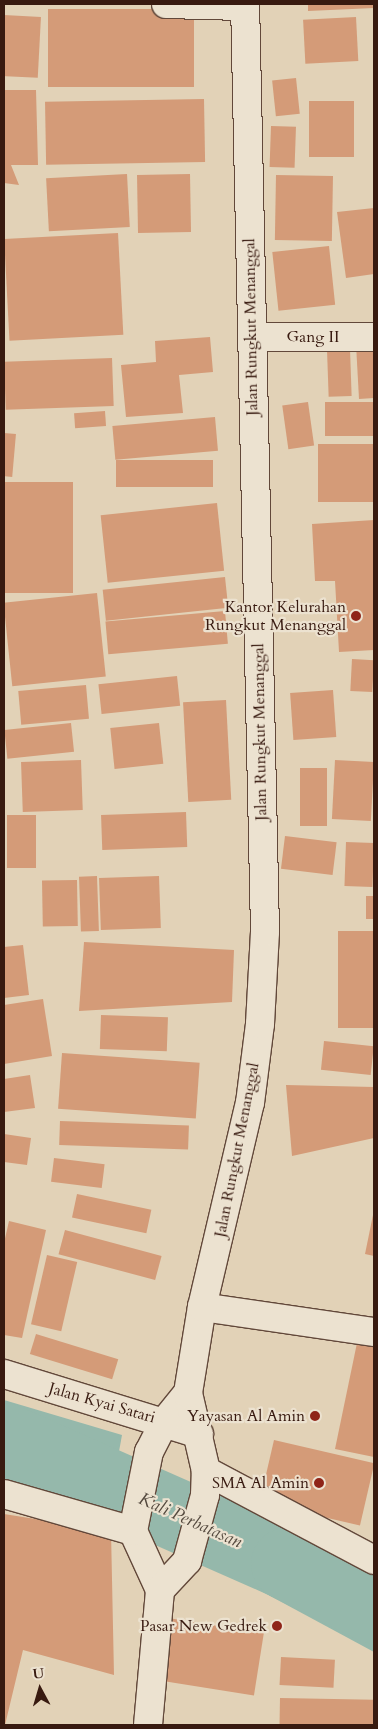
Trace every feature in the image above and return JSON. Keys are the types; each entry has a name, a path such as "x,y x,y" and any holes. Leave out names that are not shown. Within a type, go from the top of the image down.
{"main road":[{"path":"166,4 245,5"},
{"name":"Jalan Rungkut Menanggal","path":"160,1590 187,1561 196,1540 205,1483 199,1434 188,1393 202,1307 250,1103 265,932 245,5"},
{"name":"Gang II","path":"252,337 374,337"},
{"path":"202,1307 374,1332"},
{"name":"Jalan Kyai Satari","path":"4,1374 165,1421 199,1434"},
{"path":"148,1725 160,1590 136,1519 149,1452 165,1421 188,1393"},
{"path":"205,1483 374,1560"},
{"path":"4,1494 136,1519"}],"shaded area":[{"name":"Kali Perbatasan","path":"4,1400 122,1435 110,1501 4,1473"},
{"name":"Kali Perbatasan","path":"238,1511 374,1580 374,1652 233,1576"}],"building":[{"path":"308,4 374,4 374,8 308,11"},
{"path":"48,9 194,9 194,87 48,87"},
{"path":"4,15 41,17 38,78 4,76"},
{"path":"356,17 358,61 305,64 303,20"},
{"path":"296,78 300,114 276,116 272,81"},
{"path":"4,90 36,90 38,165 11,165 19,185 4,183"},
{"path":"204,99 205,162 46,165 45,102"},
{"path":"309,101 354,101 354,157 309,157"},
{"path":"271,126 296,127 295,168 270,167"},
{"path":"127,174 130,227 49,231 46,178"},
{"path":"190,174 191,232 138,233 137,175"},
{"path":"276,175 333,176 332,241 275,240"},
{"path":"374,208 374,274 346,278 337,212"},
{"path":"118,233 123,335 9,341 4,239"},
{"path":"329,246 335,305 278,311 272,252"},
{"path":"210,337 213,372 179,375 183,413 126,417 121,365 156,362 155,341"},
{"path":"374,343 374,398 359,399 356,344"},
{"path":"350,349 352,396 329,397 327,350"},
{"path":"112,358 114,406 6,410 4,362"},
{"path":"308,402 314,446 288,449 282,406"},
{"path":"325,402 374,402 374,436 325,436"},
{"path":"105,411 106,426 75,428 74,413"},
{"path":"215,417 218,451 115,460 112,426"},
{"path":"4,433 16,434 12,477 4,476"},
{"path":"318,444 374,444 374,502 318,502"},
{"path":"116,460 213,460 213,487 116,487"},
{"path":"4,482 73,482 73,593 4,593"},
{"path":"217,503 224,571 108,583 101,515"},
{"name":"Kantor Kelurahan Rungkut Menanggal","path":"374,520 374,650 339,652 335,581 315,581 312,524"},
{"path":"225,577 228,608 106,621 103,590"},
{"path":"97,593 106,677 12,686 4,603"},
{"path":"225,611 228,644 108,654 105,621"},
{"path":"352,659 374,660 372,692 350,691"},
{"path":"177,676 180,706 102,714 98,684"},
{"path":"86,685 89,719 21,725 18,691"},
{"path":"333,690 336,737 293,740 290,693"},
{"path":"226,700 231,800 188,802 183,702"},
{"path":"71,723 74,752 7,759 4,730"},
{"path":"159,723 163,764 115,769 110,728"},
{"path":"81,760 83,810 23,812 21,762"},
{"path":"335,760 374,762 371,821 332,819"},
{"path":"300,768 327,768 327,826 300,826"},
{"path":"186,812 187,847 102,850 101,815"},
{"path":"7,815 36,815 36,868 7,868"},
{"path":"285,836 337,842 333,875 281,869"},
{"path":"346,842 374,843 372,887 344,886"},
{"path":"97,876 99,931 81,932 79,877"},
{"path":"159,876 161,928 101,930 99,878"},
{"path":"77,880 78,926 43,927 42,881"},
{"path":"366,896 374,896 374,919 366,919"},
{"path":"338,931 374,931 374,1028 338,1028"},
{"path":"84,942 234,950 232,1002 79,1011"},
{"path":"23,945 29,995 4,998 4,947"},
{"path":"43,999 52,1056 4,1064 4,1005"},
{"path":"101,1015 168,1017 167,1051 100,1049"},
{"path":"324,1041 374,1046 371,1075 321,1070"},
{"path":"62,1053 200,1063 196,1118 58,1109"},
{"path":"30,1075 35,1108 4,1112 4,1079"},
{"path":"286,1085 374,1087 374,1138 292,1156"},
{"path":"60,1121 189,1126 188,1149 59,1145"},
{"path":"4,1134 31,1138 27,1165 4,1162"},
{"path":"54,1158 105,1164 102,1188 51,1182"},
{"path":"77,1194 151,1210 146,1233 72,1217"},
{"path":"374,1215 374,1256 365,1254"},
{"path":"9,1221 46,1230 22,1338 4,1335 4,1243"},
{"path":"65,1230 162,1256 155,1280 59,1254"},
{"path":"47,1255 77,1262 61,1331 31,1324"},
{"path":"36,1334 118,1359 112,1379 30,1354"},
{"path":"357,1343 374,1347 374,1457 335,1449"},
{"name":"SMA Al Amin","path":"274,1440 374,1463 360,1526 260,1502"},
{"path":"4,1514 111,1531 114,1675 23,1650 5,1725"},
{"path":"168,1618 264,1633 254,1695 158,1680"},
{"path":"281,1657 335,1660 333,1688 280,1685"},
{"path":"280,1698 374,1700 374,1725 280,1725"}],"waterway":[{"name":"Kali Perbatasan","path":"4,1439 287,1564 374,1608"}],"place":[{"name":"Kantor Kelurahan Rungkut Menanggal","path":"356,616"},
{"name":"Yayasan Al Amin","path":"315,1416"},
{"name":"SMA Al Amin","path":"319,1483"},
{"name":"Pasar New Gedrek","path":"277,1626"}]}
